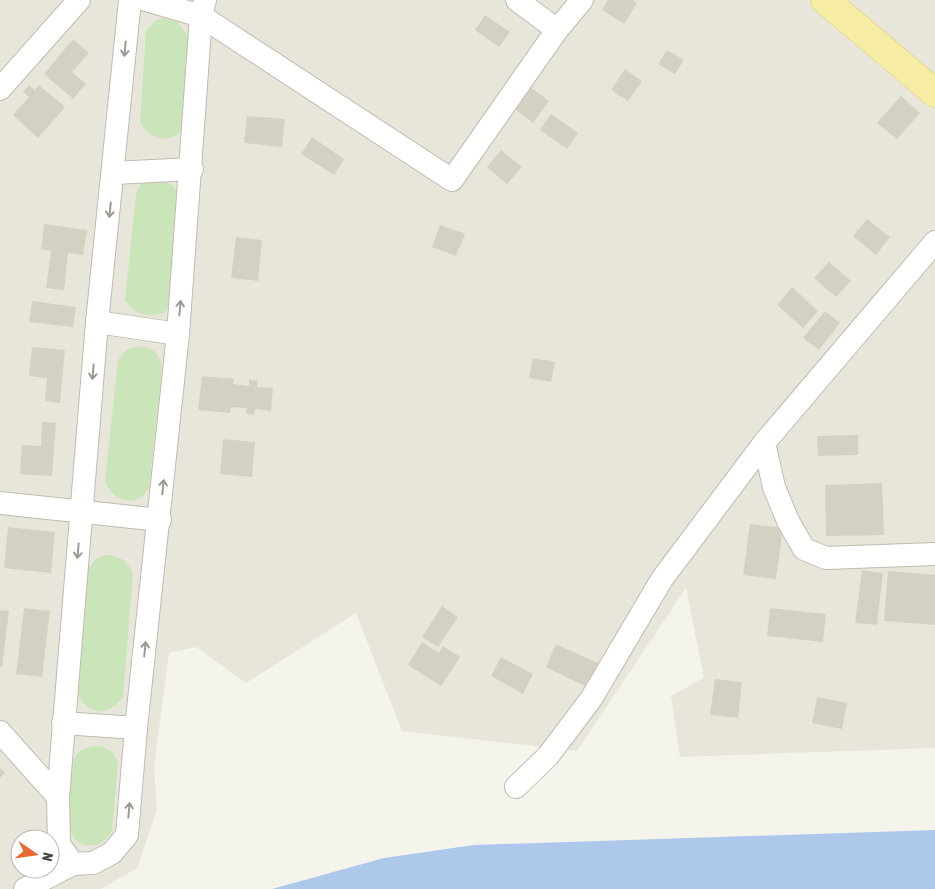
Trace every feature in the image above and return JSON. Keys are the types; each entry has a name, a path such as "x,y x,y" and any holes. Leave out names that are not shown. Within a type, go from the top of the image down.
{"main road":[{"path":"825,0 935,93"}],"street":[{"path":"0,89 79,0"},
{"path":"73,864 59,844 58,797 97,322 114,173 130,0"},
{"path":"146,0 203,8 452,180 557,30 582,0"},
{"path":"517,0 557,30"},
{"path":"25,889 73,864 93,863 112,854 127,835 136,728 160,520 178,334 203,8"},
{"path":"114,173 192,169"},
{"path":"516,787 548,756 591,699 662,579 764,443 935,242"},
{"path":"97,322 178,334"},
{"path":"764,443 774,487 788,521 804,549 826,558 935,554"},
{"path":"0,502 160,520"},
{"path":"63,723 136,728"},
{"path":"0,732 58,797"}],"shaded area":[{"path":"0,0 935,0 935,748 680,757 671,696 704,678 686,588 577,751 402,731 356,613 246,683 196,647 169,653 154,767 157,810 137,868 101,889 0,889"}],"green space":[{"path":"164,18 177,22 188,36 185,128 167,139 155,137 140,122 146,31 156,20"},
{"path":"151,180 161,181 173,186 182,198 172,301 164,313 147,315 137,312 125,300 136,194 140,185"},
{"path":"137,346 154,351 159,357 162,367 149,488 142,496 130,501 114,495 105,481 118,360 126,350"},
{"path":"105,555 115,556 122,560 133,573 123,697 111,709 98,711 85,705 76,691 88,569 95,560"},
{"path":"101,746 112,752 118,761 112,832 100,843 86,845 77,841 71,833 68,821 70,781 74,759 79,752 85,748"}],"water":[{"path":"935,830 935,889 272,889 384,858 474,845"}],"building":[{"path":"608,0 633,0 637,3 624,24 602,10"},
{"path":"485,15 510,32 499,47 475,30"},
{"path":"73,39 89,53 72,72 86,84 73,99 44,74"},
{"path":"667,50 684,60 675,74 658,64"},
{"path":"625,69 642,81 628,101 611,90"},
{"path":"526,84 549,101 533,123 510,105"},
{"path":"29,85 35,90 39,85 65,107 38,138 13,115 29,97 23,92"},
{"path":"901,96 920,113 897,139 877,123"},
{"path":"551,114 578,133 567,149 540,130"},
{"path":"247,116 285,119 282,147 244,143"},
{"path":"312,137 344,159 334,175 301,154"},
{"path":"501,150 522,167 507,184 487,167"},
{"path":"867,219 890,237 876,255 853,236"},
{"path":"44,224 87,230 83,255 68,253 64,290 46,288 51,251 41,249"},
{"path":"440,225 465,234 456,256 432,247"},
{"path":"236,237 262,240 258,281 231,278"},
{"path":"829,262 851,281 836,297 814,278"},
{"path":"792,287 818,311 803,328 777,305"},
{"path":"32,301 76,307 73,327 29,322"},
{"path":"825,311 840,323 819,350 803,338"},
{"path":"32,347 65,350 60,403 45,401 47,378 29,376"},
{"path":"533,358 555,362 551,382 529,378"},
{"path":"202,376 234,379 233,384 249,386 249,380 258,381 257,387 273,388 271,411 255,409 254,415 246,414 247,408 231,407 230,413 198,410"},
{"path":"42,422 56,423 52,476 20,474 22,445 41,446"},
{"path":"858,435 858,455 818,456 817,436"},
{"path":"223,439 255,442 252,477 220,474"},
{"path":"882,483 884,535 826,536 825,485"},
{"path":"750,524 783,528 776,579 743,575"},
{"path":"8,527 55,532 51,573 4,568"},
{"path":"862,570 883,573 877,625 855,623"},
{"path":"888,571 935,575 935,625 884,621"},
{"path":"442,606 458,617 438,647 422,637"},
{"path":"24,608 50,611 42,677 16,674"},
{"path":"770,608 826,614 823,642 767,636"},
{"path":"0,610 9,611 2,667 0,667"},
{"path":"422,642 439,653 443,646 460,657 441,686 408,665"},
{"path":"556,644 600,664 589,688 546,667"},
{"path":"501,657 533,674 523,694 491,676"},
{"path":"715,679 742,682 738,718 710,715"},
{"path":"817,697 847,703 842,729 812,723"},
{"path":"0,767 5,773 0,778"}]}
